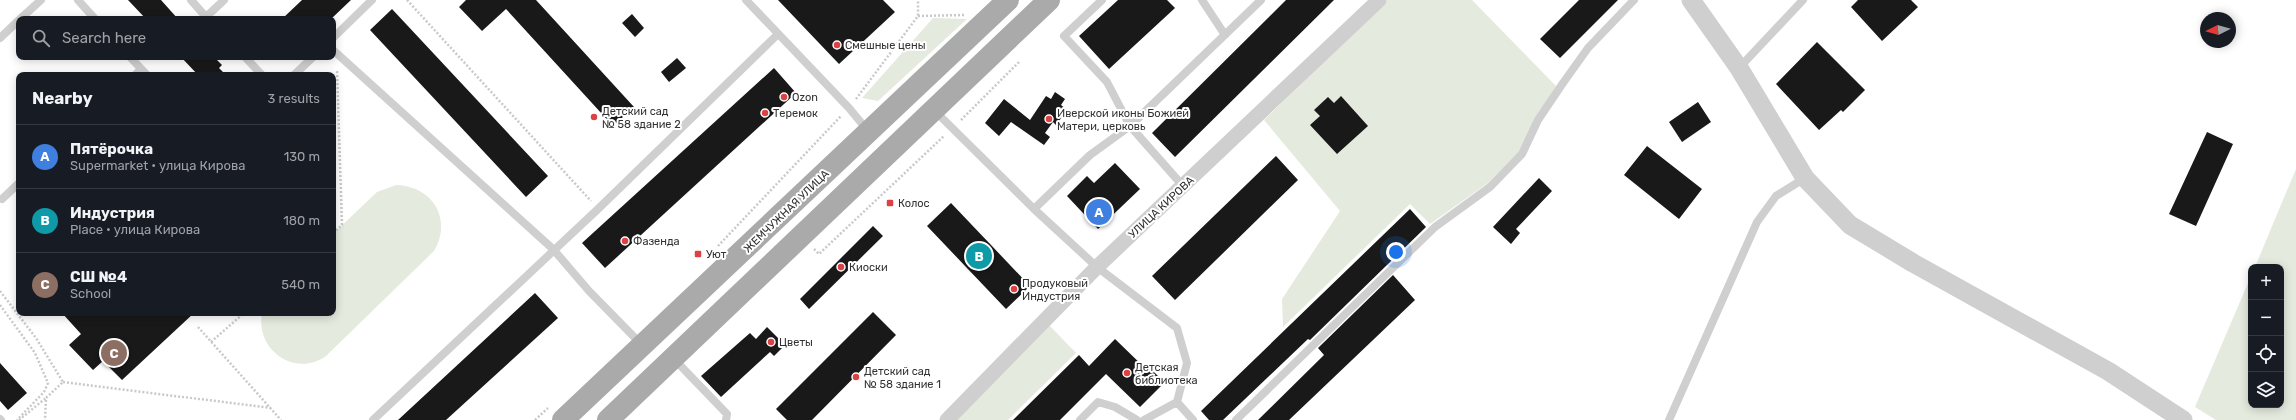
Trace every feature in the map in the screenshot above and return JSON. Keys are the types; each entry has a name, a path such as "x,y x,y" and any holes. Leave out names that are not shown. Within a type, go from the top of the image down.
{"main road":[{"path":"608,420 1049,0"},
{"path":"1001,6 1012,15 1014,20 1013,34"},
{"name":"ЖЕМЧУЖНАЯ УЛИЦА","path":"557,412 642,346 1001,6"}],"street":[{"name":"УЛИЦА КИРОВА","path":"947,420 1097,267 1379,0"},
{"path":"1691,0 1739,68 1805,178 1850,225 1913,263 2108,371 2183,420"}],"lane":[{"path":"24,16 41,0"},
{"path":"78,0 92,16"},
{"path":"191,0 205,16"},
{"path":"209,16 224,0"},
{"path":"336,35 372,0"},
{"path":"746,0 849,108 868,131"},
{"path":"1102,0 1064,36 1107,82 1130,126 1183,186"},
{"path":"1202,0 1225,35"},
{"path":"1034,209 1090,155 1130,126 1261,0"},
{"path":"1236,420 1435,227 1490,187 1522,154 1538,120 1563,82 1588,48 1634,0"},
{"path":"1739,68 1803,0"},
{"path":"0,38 16,24"},
{"path":"373,420 554,248 598,209 778,34"},
{"path":"336,53 554,248 589,291 642,346"},
{"path":"133,60 144,72"},
{"path":"248,60 259,72"},
{"path":"297,72 310,60"},
{"path":"934,110 1034,209 1097,267 1177,328 1187,363 1177,402 1144,420"},
{"path":"1669,420 1757,222 1776,196 1805,178"},
{"path":"2,199 16,187"},
{"path":"673,358 727,414 726,420"},
{"path":"1080,420 1098,402 1115,407 1137,420"},
{"path":"1177,402 1193,420"}],"path":[{"path":"407,0 598,209"},
{"path":"716,248 767,197 849,108 918,16 918,0"},
{"path":"918,16 968,15"},
{"path":"335,60 336,72"},
{"path":"819,254 952,128 1020,61"},
{"path":"336,77 342,225 336,230"},
{"path":"0,291 16,312"},
{"path":"0,305 34,353 48,383 44,392 18,420"},
{"path":"19,316 36,338 63,382"},
{"path":"211,342 241,316"},
{"path":"198,327 281,420"},
{"path":"18,420 46,398 63,382"},
{"path":"63,382 271,408"},
{"path":"45,420 46,398"},
{"path":"535,420 557,412"}],"shaded area":[{"path":"1387,0 1472,0 1556,86 1518,153 1488,183 1430,224 1410,204 1283,327 1282,299 1340,211 1264,120"},
{"path":"933,18 967,19 878,101 862,98"},
{"path":"2296,169 2296,420 2216,420 2195,407 2248,283 2248,408 2284,408 2284,264 2256,264"},
{"path":"396,185 409,187 420,191 429,198 436,206 440,216 441,227 439,239 434,251 326,356 314,362 302,364 290,362 280,357 271,349 265,338 261,326 262,316 336,316 336,231 377,192"},
{"path":"1048,324 1076,353 1008,420 954,420"}],"building":[{"path":"128,0 161,0 175,16 143,16"},
{"path":"302,0 351,0 334,16 285,16"},
{"path":"466,0 536,0 634,107 613,126 506,9 482,31 459,7"},
{"path":"778,0 883,0 895,12 839,64"},
{"path":"1118,0 1167,0 1175,8 1109,69 1079,36"},
{"path":"1286,0 1334,0 1175,157 1152,133"},
{"path":"1579,0 1618,0 1560,58 1540,39"},
{"path":"1858,0 1911,0 1918,7 1882,41 1851,7"},
{"path":"392,9 548,176 526,197 370,30"},
{"path":"632,14 644,28 635,37 622,23"},
{"path":"1817,42 1865,90 1843,112 1841,110 1819,130 1776,84"},
{"path":"677,58 686,68 669,82 661,72"},
{"path":"184,60 217,60 222,65 219,68 223,72 195,72"},
{"path":"774,68 796,93 605,268 582,243"},
{"path":"1055,92 1065,99 1061,105 1067,110 1056,125 1053,122 1045,133 1050,137 1044,145 1011,122 999,136 985,123 1004,99 1030,120 1046,96 1051,99"},
{"path":"1341,96 1368,126 1337,154 1310,125 1320,116 1314,110 1328,97 1334,103"},
{"path":"1698,102 1711,122 1682,142 1669,122"},
{"path":"2207,132 2233,144 2196,226 2169,214"},
{"path":"1647,146 1702,189 1679,219 1624,175"},
{"path":"1276,156 1298,180 1175,300 1152,276"},
{"path":"1115,163 1140,189 1098,229 1067,196 1087,176 1094,183"},
{"path":"1539,178 1552,191 1516,229 1520,233 1511,244 1493,227"},
{"path":"951,203 1030,286 1006,309 927,226"},
{"path":"1410,209 1426,227 1310,340 1308,339 1223,420 1209,420 1201,411"},
{"name":"Киоски","path":"873,226 883,236 809,309 800,299"},
{"path":"1393,275 1415,300 1289,420 1258,420 1324,355 1318,348"},
{"path":"535,293 558,318 446,420 398,420"},
{"path":"873,312 896,335 812,420 787,420 776,409"},
{"path":"65,316 191,316 122,380 103,361 93,370 69,345 81,334"},
{"path":"767,327 785,345 774,356 770,352 721,397 701,376 750,333 756,339"},
{"path":"1115,339 1146,369 1148,366 1158,376 1156,379 1162,385 1140,407 1106,374 1060,420 1013,420 1079,355 1089,366"},
{"path":"0,363 27,393 8,410 0,401"}],"place":[{"name":"Смешные цены","path":"837,45"},
{"name":"Ozon","path":"784,97"},
{"name":"Теремок","path":"765,113"},
{"name":"Детский сад № 58 здание 2","path":"594,117"},
{"name":"Иверской иконы Божией Матери, церковь","path":"1049,119"},
{"name":"Колос","path":"890,203"},
{"name":"Пятёрочка","path":"1099,212"},
{"name":"Фазенда","path":"625,241"},
{"name":"Уют","path":"698,254"},
{"name":"Индустрия","path":"979,256"},
{"name":"Киоски","path":"841,267"},
{"name":"Продуковый Индустрия","path":"1014,289"},
{"name":"Цветы","path":"771,342"},
{"name":"СШ №4","path":"114,353"},
{"name":"Детская библиотека","path":"1127,373"},
{"name":"Детский сад № 58 здание 1","path":"856,377"}]}
